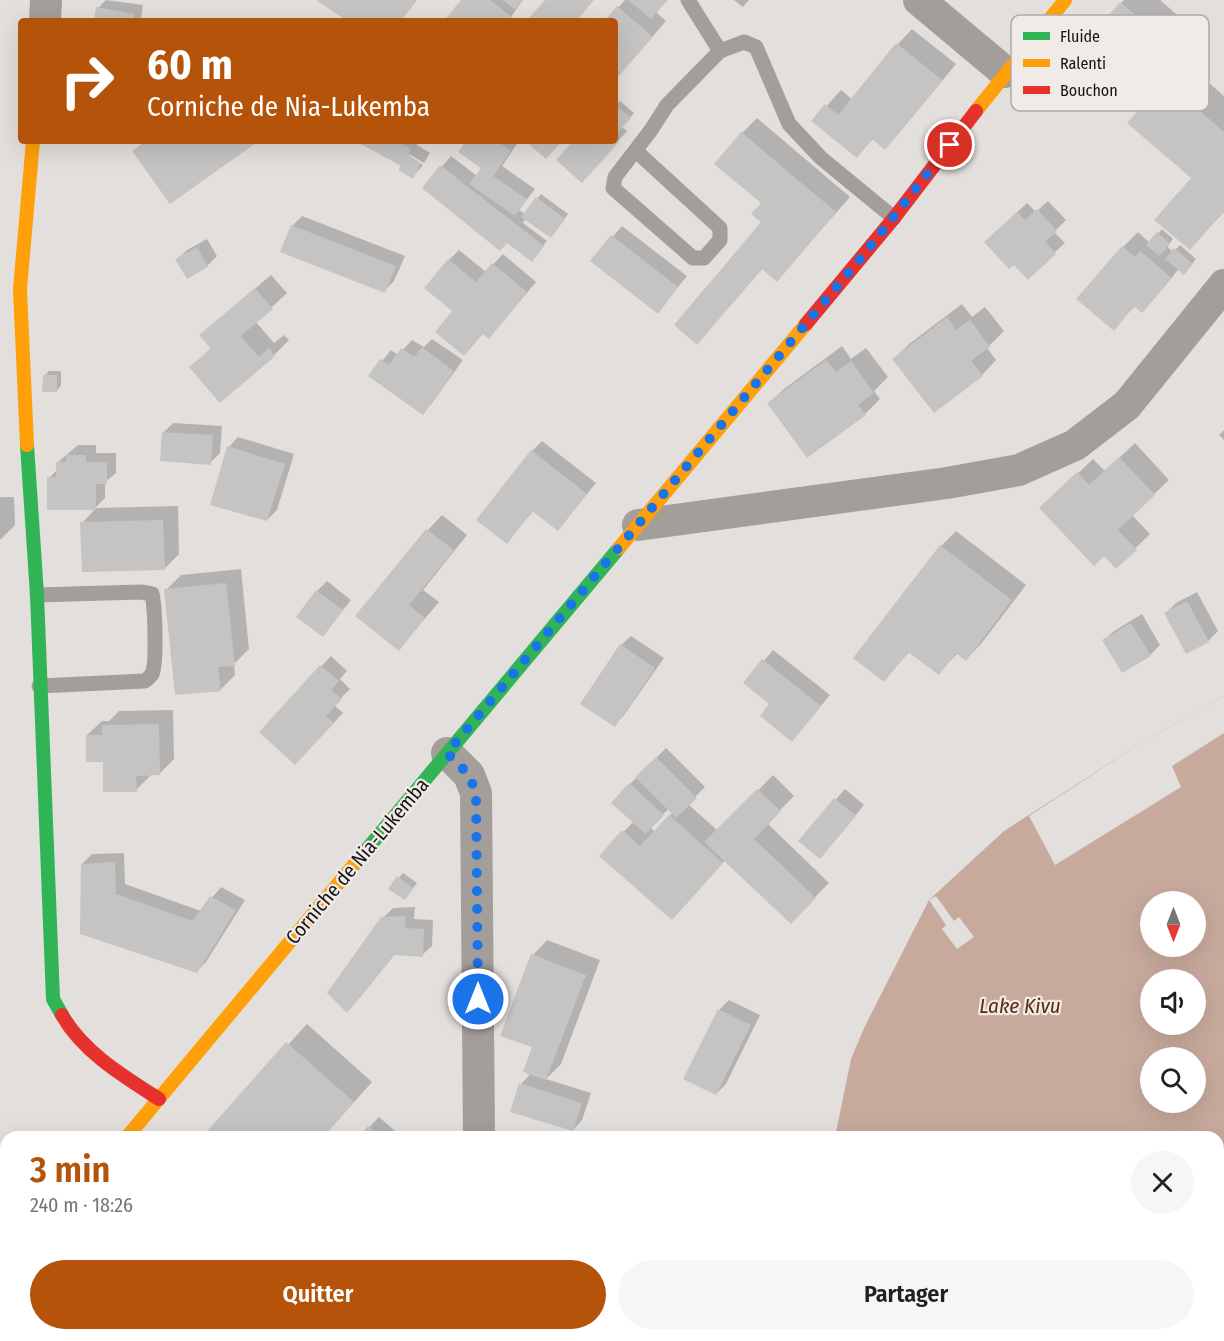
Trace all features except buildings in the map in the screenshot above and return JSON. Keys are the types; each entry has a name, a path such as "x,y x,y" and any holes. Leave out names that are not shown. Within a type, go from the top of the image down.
{"street":[{"path":"45,18 46,0"},
{"path":"920,0 1005,72"},
{"name":"Corniche de Nia-Lukemba","path":"1052,15 1065,0"},
{"name":"Corniche de Nia-Lukemba","path":"133,1131 894,218 1011,65"},
{"path":"33,144 20,289 37,595 53,999 67,1024 92,1051 125,1077 159,1099"},
{"path":"638,525 947,483 1019,470 1075,445 1127,405 1224,285"},
{"path":"447,753 469,775 476,793 479,1131"}],"lane":[{"path":"688,0 720,51"},
{"path":"636,151 720,228 720,240 704,258 693,258 613,188 615,177 636,151 667,105 720,51 744,42 756,47 789,124 821,158 894,218"},
{"path":"37,595 141,592 152,594 154,604 154,660 152,674 145,681 39,686"}],"water":[{"name":"Lake Kivu","path":"1224,696 1224,1131 836,1131 851,1059 865,1026 929,900 1004,831 1141,743"}],"pier":[{"path":"1224,696 1224,733 1172,766 1181,787 1055,865 1029,816 1141,743"},
{"path":"936,896 954,921 959,917 974,937 957,949 942,929 946,925 929,900"}],"traffic: fast":[{"path":"27,445 37,595 53,999 62,1015"},
{"path":"363,854 619,548"}],"traffic: slow":[{"path":"1053,15 1065,0"},
{"path":"976,111 1011,67"},
{"path":"27,445 20,289 33,144"},
{"path":"619,548 806,324"},
{"path":"132,1131 363,854"}],"traffic: jam":[{"path":"806,324 894,218 976,111"},
{"path":"62,1015 92,1052 159,1099"}],"route":[{"path":"478,999 476,793 469,775 447,753 794,340 894,218 950,145"}]}
